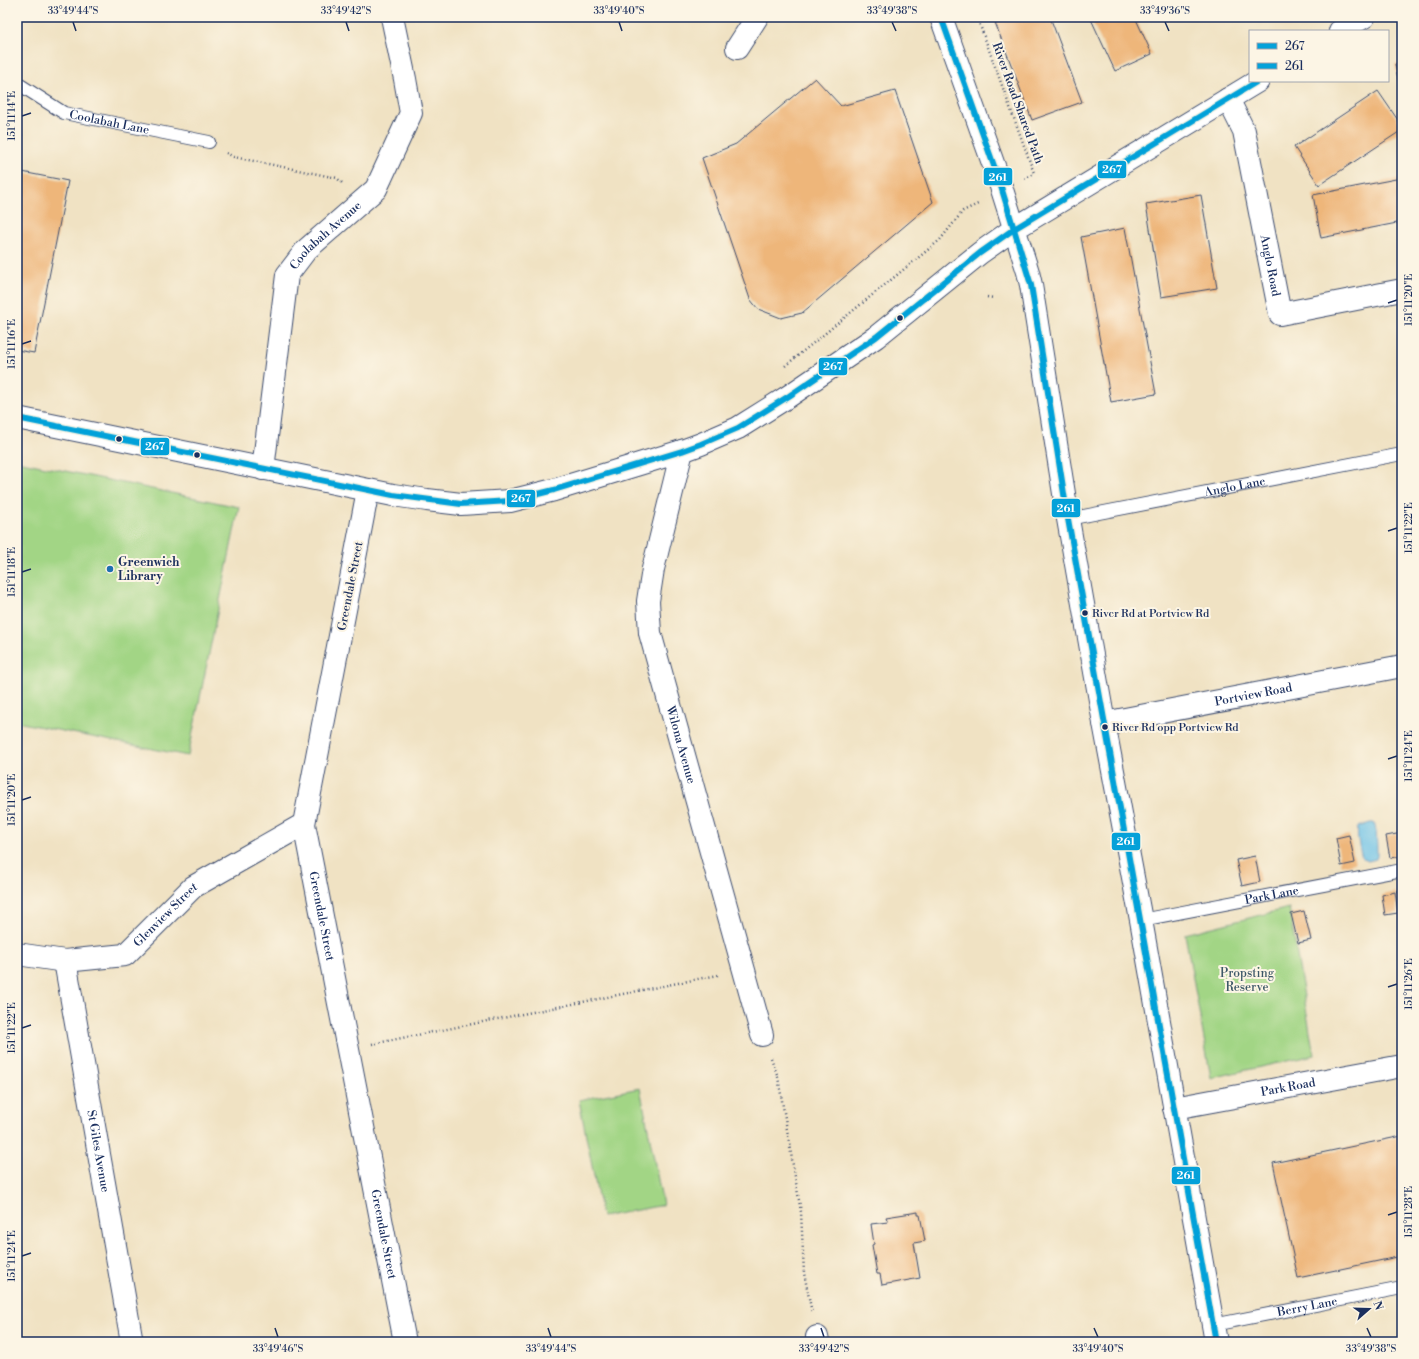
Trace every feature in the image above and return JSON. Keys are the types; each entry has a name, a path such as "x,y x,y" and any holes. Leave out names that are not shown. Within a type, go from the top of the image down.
{"street":[{"name":"Coolabah Avenue","path":"263,469 287,275 306,250 376,189 411,113 392,17"},
{"path":"737,48 757,17"},
{"path":"941,17 1003,192 1031,285 1068,520 1214,1333"},
{"path":"1342,30 1364,17"},
{"path":"17,418 263,469 427,500 461,504 486,503 510,501 554,490 682,451 738,428 789,396 876,337 980,253 1014,229 1256,82"},
{"name":"Anglo Road","path":"1228,99 1244,131 1280,314 1402,290"},
{"name":"Wilona Avenue","path":"682,451 653,569 648,601 650,633 762,1035"},
{"name":"Greendale Street","path":"368,490 304,824 405,1342"},
{"name":"Portview Road","path":"1104,723 1402,666"},
{"name":"Glenview Street","path":"17,954 65,961 125,955 193,887 304,824"},
{"name":"St Giles Avenue","path":"65,961 132,1342"},
{"name":"Park Road","path":"1174,1108 1402,1066"}],"lane":[{"name":"Coolabah Lane","path":"17,83 64,113 208,142"},
{"name":"Anglo Lane","path":"1068,520 1402,454"},
{"name":"Park Lane","path":"1141,920 1402,870"},
{"name":"Berry Lane","path":"1214,1333 1402,1288"}],"path":[{"name":"River Road Shared Path","path":"977,17 1034,173 1003,192"},
{"path":"208,142 234,158 337,178"},
{"path":"784,367 940,240 963,211 1003,192"},
{"path":"987,297 994,298"},
{"path":"348,1048 743,970"},
{"path":"762,1035 778,1077 801,1212 804,1273 818,1339"}],"green space":[{"path":"17,461 239,507 188,756 17,722"},
{"name":"Propsting Reserve","path":"1289,908 1314,1055 1211,1078 1185,934"},
{"path":"640,1088 663,1205 602,1217 579,1100"}],"water":[{"path":"1374,823 1375,826 1377,856 1376,859 1368,861 1362,858 1358,842 1358,827"}],"building":[{"path":"993,17 1050,17 1082,102 1032,120"},
{"path":"1090,17 1135,17 1152,54 1115,71"},
{"path":"1402,63 1402,94 1401,94 1395,64"},
{"path":"815,78 841,106 895,91 933,202 802,313 781,318 758,309 750,299 702,158 736,144"},
{"path":"1378,91 1402,126 1402,130 1319,185 1294,147"},
{"path":"17,133 22,134 18,156 17,156"},
{"path":"17,171 68,181 34,353 17,350"},
{"path":"1401,178 1402,222 1321,238 1313,195"},
{"path":"1201,195 1217,288 1161,297 1146,204"},
{"path":"1125,228 1156,394 1111,402 1081,237"},
{"path":"1402,833 1402,856 1390,858 1386,836"},
{"path":"1349,835 1355,863 1341,866 1336,838"},
{"path":"1255,856 1260,882 1242,886 1236,860"},
{"path":"1402,890 1402,918 1401,918 1397,891"},
{"path":"1395,892 1398,913 1385,915 1382,895"},
{"path":"1304,911 1311,940 1298,943 1291,914"},
{"path":"1402,1136 1402,1256 1298,1278 1273,1163"},
{"path":"918,1212 918,1215 920,1215 925,1241 914,1243 920,1278 882,1285 880,1274 877,1274 872,1245 874,1244 871,1224 888,1222 886,1217"}],"transit line":[{"name":"261","path":"941,17 999,180 1031,285 1068,519 1216,1342"},
{"name":"267","path":"17,418 393,495 461,504 510,501 554,490 682,451 738,428 789,396 876,337 980,253 1014,229 1256,82"}],"place":[{"name":"Greenwich Library","path":"110,569"},
{"name":"River Rd at Portview Rd","path":"1085,613"},
{"name":"River Rd opp Portview Rd","path":"1105,727"}]}
